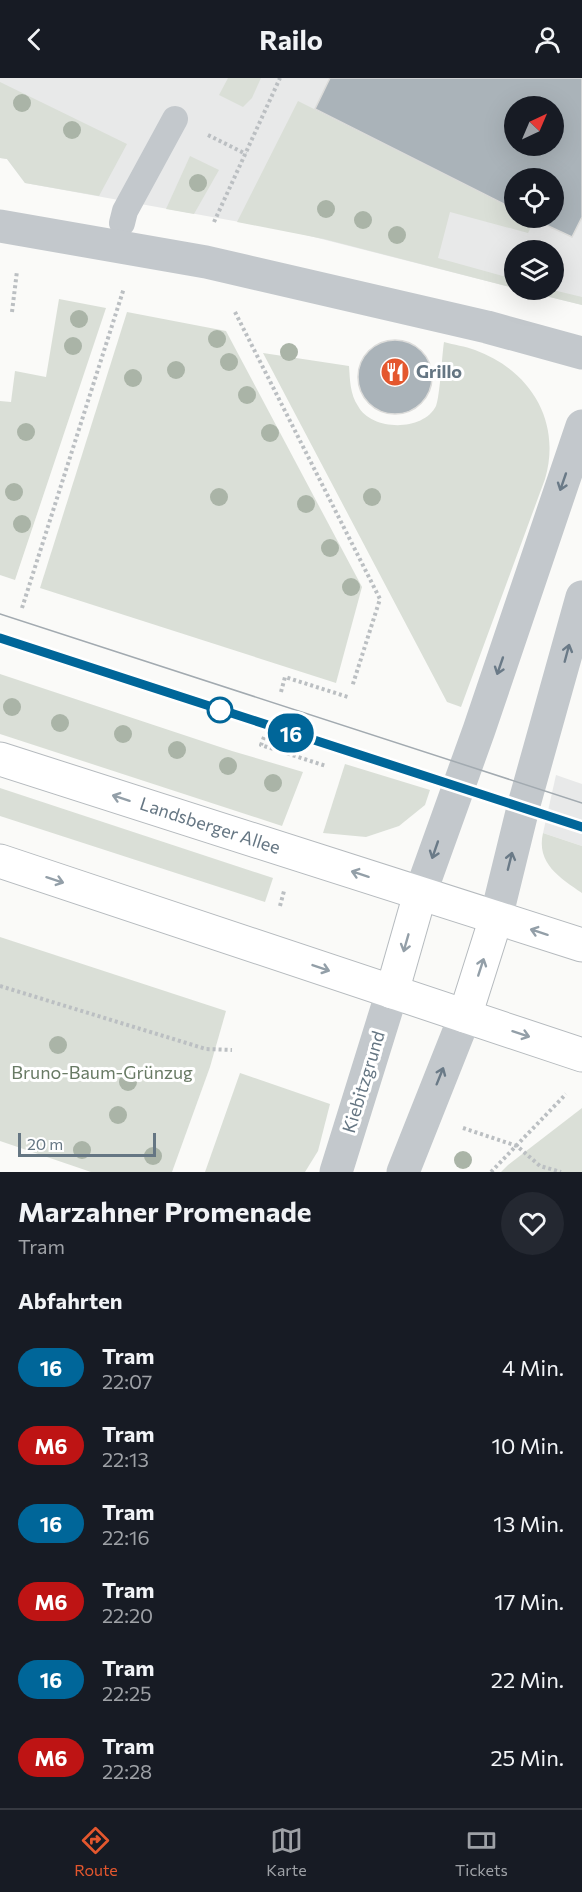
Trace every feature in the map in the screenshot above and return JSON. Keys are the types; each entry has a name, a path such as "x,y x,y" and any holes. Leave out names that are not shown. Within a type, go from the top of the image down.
{"main road":[{"name":"Landsberger Allee","path":"0,759 582,945"},
{"path":"0,861 582,1055"},
{"path":"392,992 420,894"},
{"path":"465,1016 496,918"}],"street":[{"path":"0,226 206,262 476,325 582,353"},
{"path":"420,894 479,730 582,426"},
{"path":"496,918 582,597"},
{"name":"Kiebitzgrund","path":"336,1172 392,992"},
{"path":"403,1172 465,1016"}],"lane":[{"path":"123,223 125,211 174,119"}],"path":[{"path":"211,228 280,78"},
{"path":"12,312 18,268"},
{"path":"22,608 124,287"},
{"path":"233,309 380,599 352,687"},
{"path":"281,692 285,677 348,697"},
{"path":"264,737 261,745 326,766"},
{"path":"0,986 206,1049 232,1050"},
{"path":"491,1172 566,1094"},
{"path":"453,1125 517,1146 540,1166 561,1172"}],"shaded area":[{"path":"0,78 582,78 582,305 562,300 564,300 564,240 504,240 504,285 294,232 25,183 7,159 0,158"},
{"path":"556,775 582,784 582,846 543,833"}],"green space":[{"path":"228,78 261,78 252,98 243,107 219,95"},
{"path":"0,82 127,144 99,196 25,183 7,159 0,158"},
{"path":"298,101 504,204 504,227 450,212 438,258 504,276 504,285 324,239 237,222"},
{"path":"190,156 219,170 194,214 166,209"},
{"path":"509,228 530,228 528,233"},
{"path":"564,293 582,297 582,305 562,300 564,300"},
{"path":"59,299 106,308 15,580 0,575 0,401 11,402 15,371 46,377"},
{"path":"127,312 226,331 362,587 336,683 40,588"},
{"path":"444,342 475,350 512,370 537,400 545,418 549,437 549,458 545,479 461,707 447,702 263,353 349,366 353,397 358,406 374,420 397,425 420,420 436,406"},
{"path":"0,674 232,751 303,772 282,826 0,734"},
{"path":"345,764 430,790 425,805 399,826 366,837 323,833"},
{"path":"0,788 273,878 265,902 0,816"},
{"path":"543,833 582,846 582,893 558,875 546,861 542,844"},
{"name":"Bruno-Baum-Grünzug","path":"0,937 226,1011 210,1067 172,1172 91,1172 0,1141"},
{"path":"240,1073 330,1104 318,1151 305,1172 205,1172"},
{"path":"582,1108 582,1172 501,1172 508,1165"}],"building":[{"path":"330,78 582,78 582,217 572,237 553,228 564,228 564,168 504,168 504,204 315,109"},
{"name":"Grillo","path":"395,340 416,346 426,356 432,377 426,398 416,408 395,414 374,408 364,398 358,377 364,356 374,346"}],"tram line":[{"path":"0,614 582,803"},
{"name":"16","path":"0,638 582,827"},
{"path":"0,639 582,827"}],"place":[{"name":"Grillo","path":"395,372"}]}
